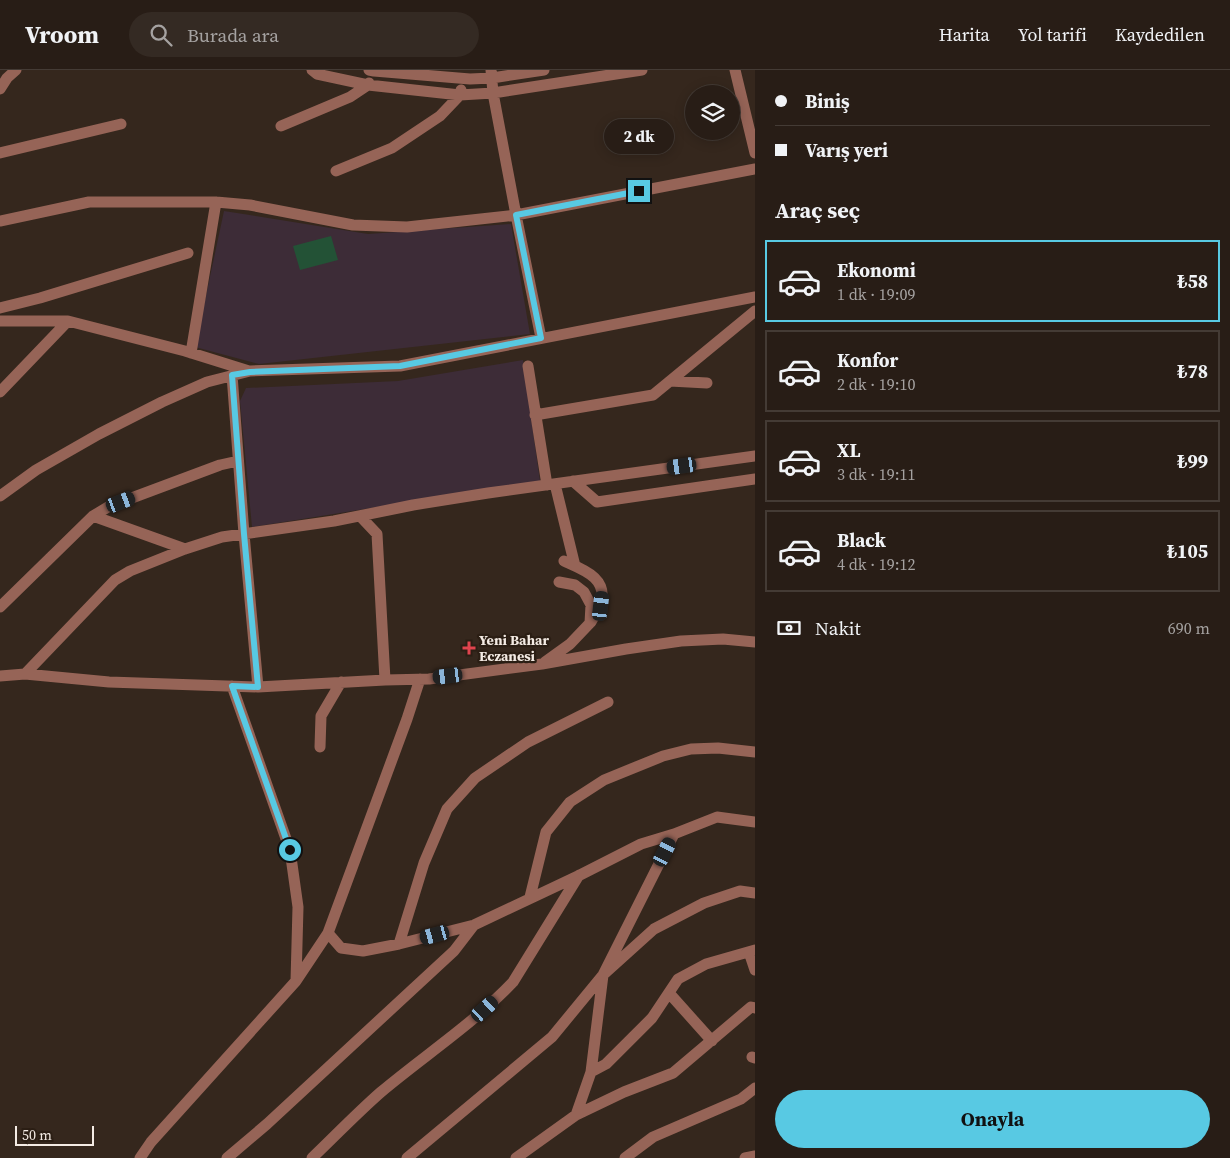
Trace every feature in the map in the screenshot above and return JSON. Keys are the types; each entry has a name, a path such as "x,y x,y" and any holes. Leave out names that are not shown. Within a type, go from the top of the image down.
{"street":[{"path":"0,90 7,78 16,70"},
{"path":"312,70 317,74 368,85 460,95 493,93 642,70"},
{"path":"281,126 350,97 368,85 372,71 463,78 544,70"},
{"path":"735,70 755,154"},
{"path":"491,74 516,215 541,338"},
{"path":"336,170 392,148 440,116 460,95 463,78"},
{"path":"0,153 121,124"},
{"path":"0,221 89,202 216,202 250,205 353,225 407,227 516,215 755,168"},
{"path":"191,353 216,202"},
{"path":"0,308 40,298 188,253"},
{"path":"0,496 36,470 115,426 207,382 232,375 250,372 400,366 755,297"},
{"path":"536,415 653,394 755,311"},
{"path":"0,321 68,321 191,353 250,372"},
{"path":"0,392 68,321"},
{"path":"528,366 536,415 569,563 595,577 603,590 601,606 590,623 570,644 542,664"},
{"path":"232,375 258,687"},
{"path":"670,381 707,383"},
{"path":"25,674 115,580 130,571 185,549 222,537 334,521 432,502 755,456"},
{"path":"0,607 93,516 121,502 220,465 238,461"},
{"path":"573,481 597,502 755,479"},
{"path":"93,516 185,549"},
{"path":"360,516 377,534 385,680"},
{"path":"558,582 575,585 584,592 591,606 590,623"},
{"path":"0,676 25,674 108,682 258,687 420,679 542,664 681,641 723,639 755,642"},
{"path":"140,1158 150,1142 296,981 328,933 420,679"},
{"path":"320,747 322,716 341,682"},
{"path":"232,686 290,850 298,908 296,981"},
{"path":"399,944 424,863 447,809 475,778 528,742 608,702"},
{"path":"530,898 546,832 570,802 604,780 663,756 691,749 718,748 755,752"},
{"path":"328,933 341,948 363,951 474,925 641,844 674,834 716,817 755,822"},
{"path":"576,1115 591,1072 603,975 674,834"},
{"path":"312,1158 381,1093 472,1021 499,997 513,982 580,875"},
{"path":"407,1158 552,1037 603,975 654,929 704,903 740,891 755,893"},
{"path":"227,1158 267,1124 454,950 474,925"},
{"path":"591,1072 606,1064 652,1018 678,979 706,964 752,951 755,970"},
{"path":"669,993 712,1040"},
{"path":"516,1158 576,1115 624,1092 673,1073 751,1007 755,1008"},
{"path":"625,1158 653,1137 741,1100 755,1088"},
{"path":"745,1158 755,1156"}],"shaded area":[{"path":"224,211 368,234 511,224 530,334 259,364 195,347"},
{"path":"523,360 540,481 252,527 240,401 246,388 398,381"}],"green space":[{"path":"331,236 338,260 300,270 293,246"}],"place":[{"name":"Yeni Bahar Eczanesi","path":"469,648"}],"route":[{"path":"290,850 232,686 258,687 232,375 250,372 400,366 541,338 516,215 639,191"}]}
